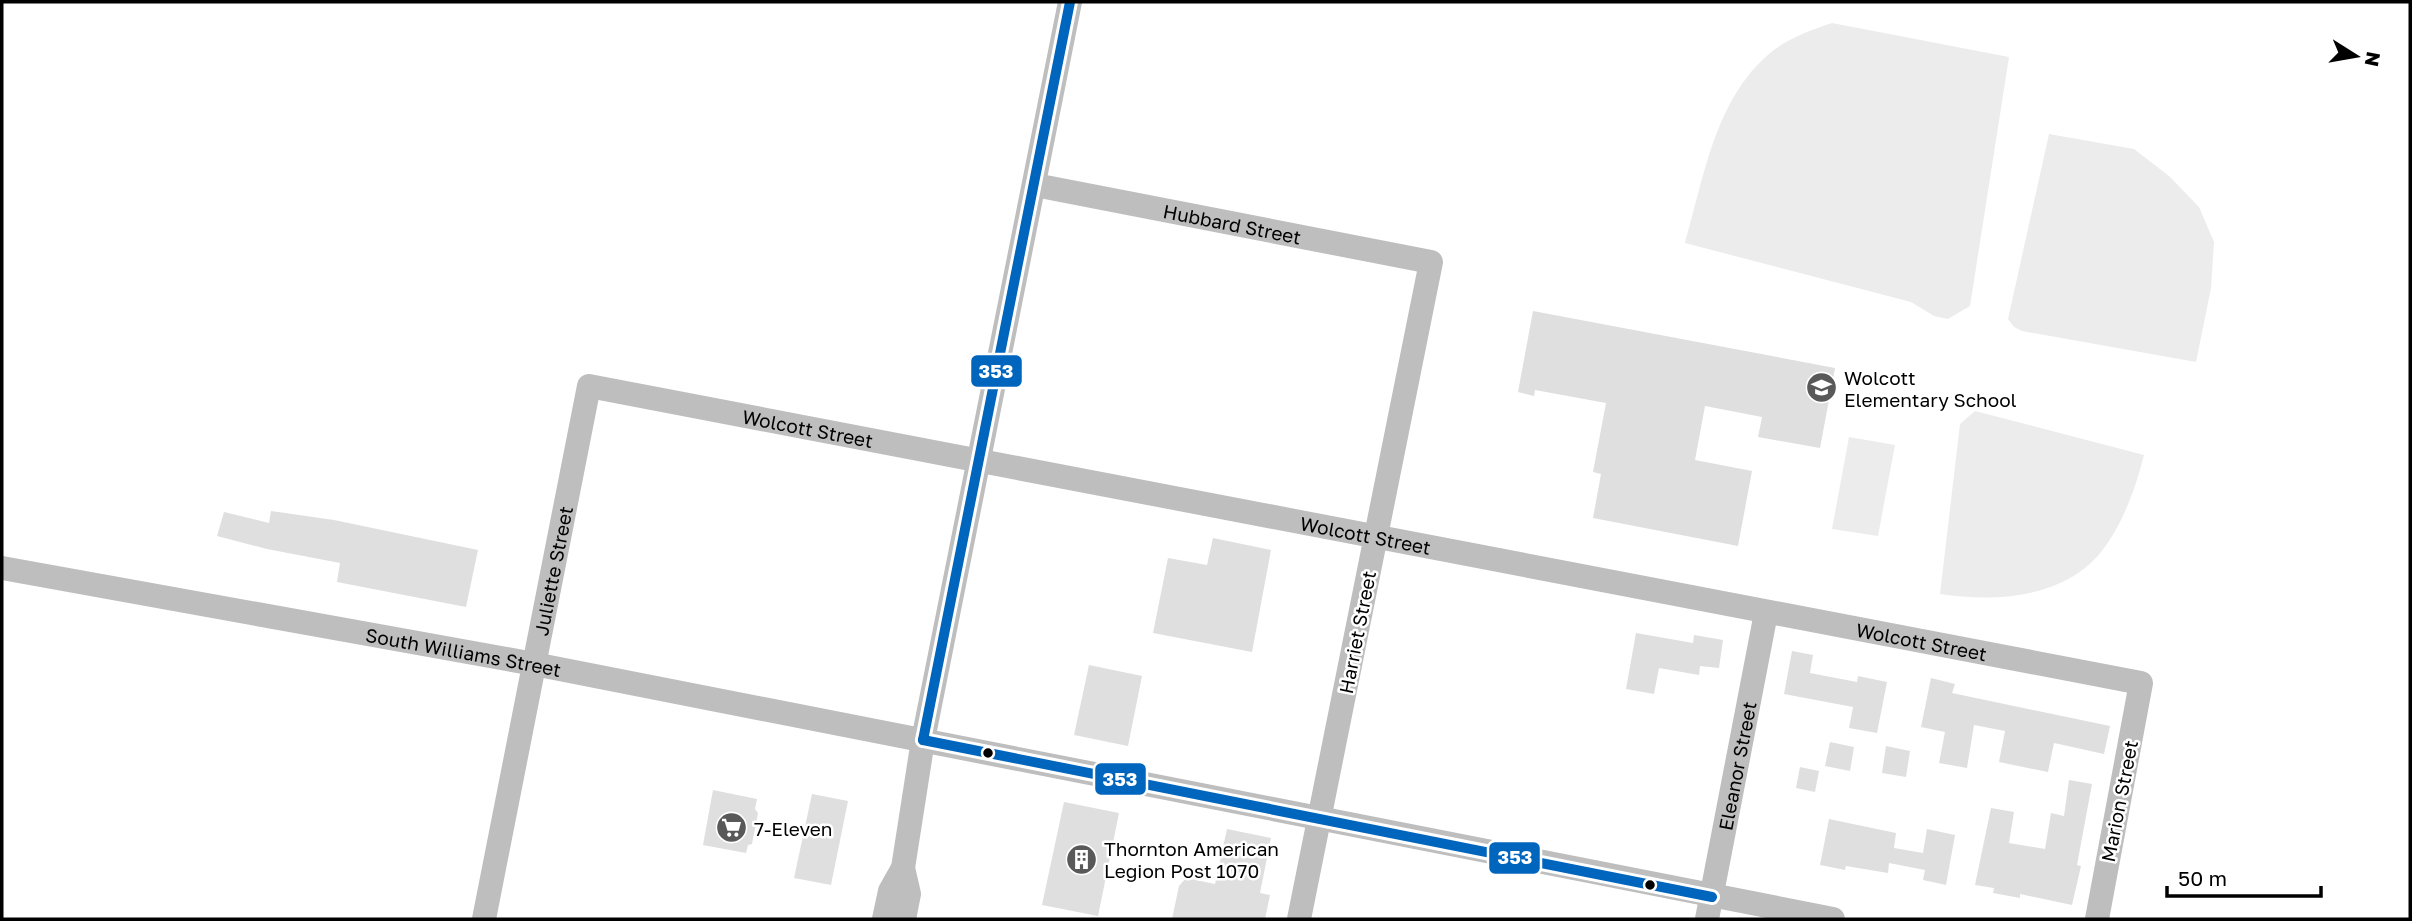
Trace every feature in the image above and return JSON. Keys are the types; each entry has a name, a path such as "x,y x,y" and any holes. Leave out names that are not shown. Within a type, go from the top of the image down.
{"street":[{"path":"884,919 890,891 902,868 923,740 1070,2"},
{"name":"Hubbard Street","path":"1035,185 1432,262"},
{"name":"Harriet Street","path":"1299,919 1432,262"},
{"name":"Wolcott Street","path":"589,386 2141,683"},
{"name":"Juliette Street","path":"484,919 589,386"},
{"name":"South Williams Street","path":"2,568 534,664 923,740 1319,819 1710,908 1833,919"},
{"name":"Eleanor Street","path":"1710,908 1766,612"},
{"name":"Marion Street","path":"2096,919 2141,683"},
{"path":"902,868 909,894 904,919"}],"shaded area":[{"path":"1832,23 2009,57 1970,306 1948,319 1934,316 1911,302 1685,243 1714,141 1736,94 1769,54 1799,36"},
{"path":"2049,134 2134,149 2169,176 2199,207 2214,242 2211,288 2196,362 2022,331 2014,327 2008,319"},
{"path":"1975,411 2144,455 2130,501 2115,531 2096,558 2069,579 2052,587 2015,596 1940,594 1960,424"},
{"path":"1849,437 1895,445 1878,536 1832,529"}],"building":[{"path":"1533,311 1835,368 1820,448 1758,437 1762,417 1705,406 1695,460 1752,471 1738,546 1593,518 1601,474 1593,472 1606,403 1535,390 1534,396 1518,392"},
{"path":"271,511 334,520 478,550 466,607 337,582 340,563 217,536 224,512 269,523"},
{"path":"1213,538 1271,550 1252,652 1153,633 1168,558 1207,565"},
{"path":"1636,633 1693,643 1694,635 1723,640 1719,668 1700,666 1699,675 1659,668 1654,694 1626,689"},
{"path":"1792,651 1813,655 1810,673 1857,682 1858,676 1887,682 1877,733 1849,728 1853,707 1784,694"},
{"path":"1089,665 1142,676 1128,746 1074,735"},
{"path":"1931,678 1955,684 1952,693 2110,726 2104,754 2054,743 2048,772 1999,762 2005,731 1974,725 1967,768 1939,763 1945,732 1921,727"},
{"path":"1830,742 1854,747 1850,771 1825,766"},
{"path":"1886,746 1910,751 1906,777 1882,773"},
{"path":"1800,767 1819,771 1815,792 1796,788"},
{"path":"2069,780 2092,784 2077,865 2081,866 2072,905 2020,894 2020,898 1993,893 1994,888 1975,885 1991,808 2014,812 2009,843 2045,849 2051,813 2064,816"},
{"name":"7-Eleven","path":"713,790 757,799 755,809 758,813 752,844 748,845 746,853 703,845"},
{"name":"7-Eleven","path":"812,794 848,801 831,885 794,878"},
{"name":"Thornton American Legion Post 1070","path":"1064,802 1119,813 1098,916 1042,905"},
{"path":"1829,819 1896,833 1894,848 1923,853 1927,829 1955,835 1946,885 1923,880 1925,870 1889,863 1888,873 1820,865"},
{"path":"1227,829 1271,838 1260,893 1270,895 1265,919 1172,919 1179,886 1186,878 1215,884"}],"transit line":[{"name":"353","path":"923,740 1070,2"},
{"name":"353","path":"923,740 1712,897"}],"place":[{"name":"Wolcott Elementary School","path":"1821,388"},
{"name":"7-Eleven","path":"731,828"},
{"name":"Thornton American Legion Post 1070","path":"1081,859"}]}
